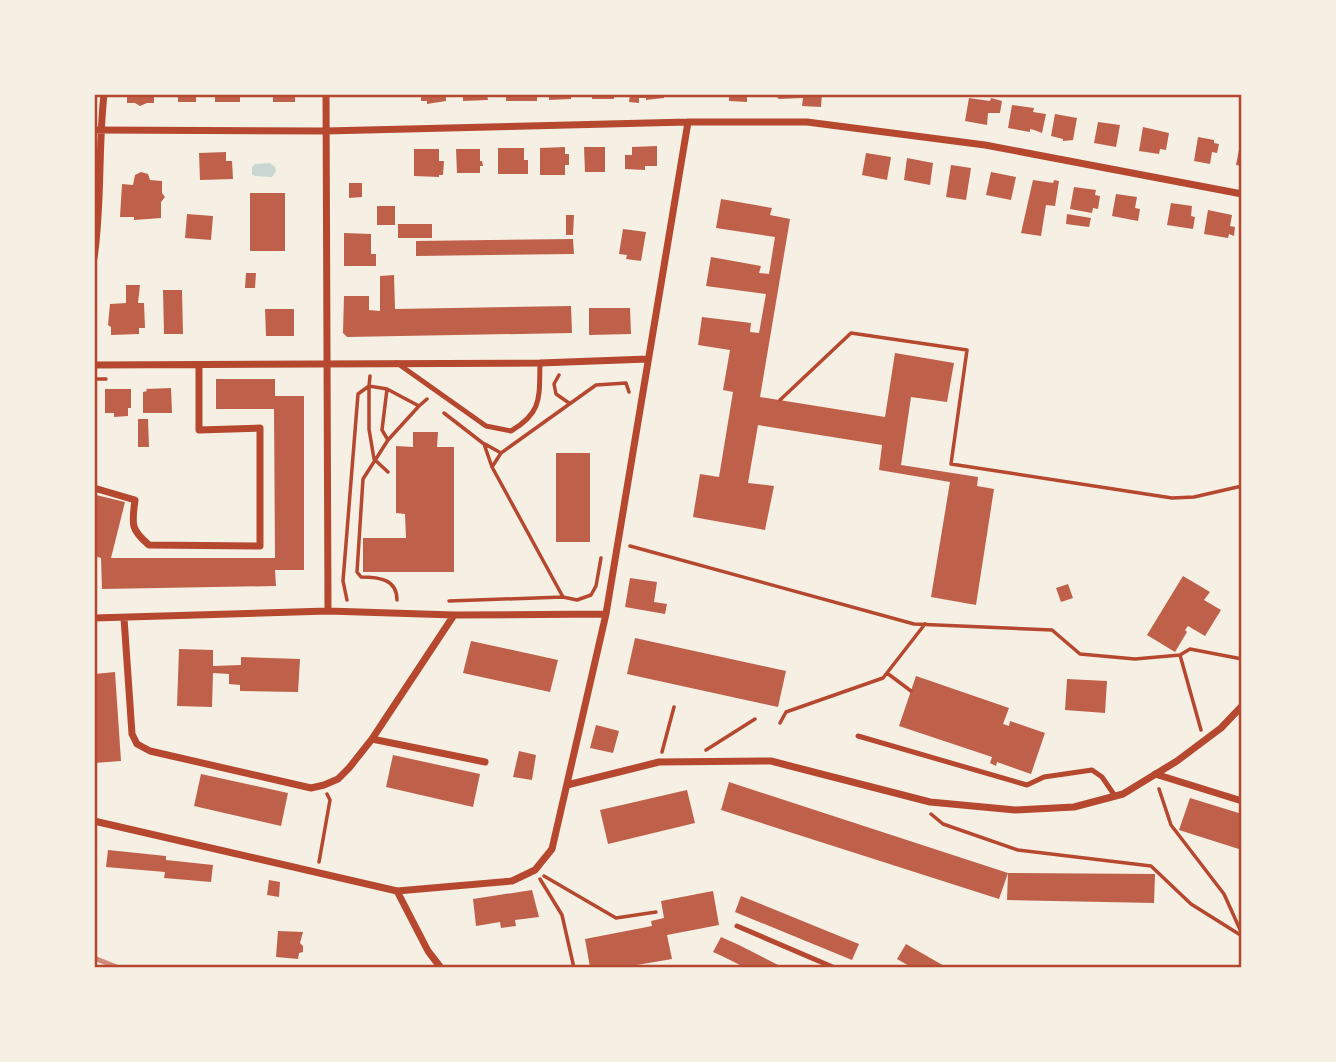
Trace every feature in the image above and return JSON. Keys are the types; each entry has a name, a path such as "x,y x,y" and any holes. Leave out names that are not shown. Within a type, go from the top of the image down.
{"street":[{"path":"94,258 100,222 98,130 104,94"},
{"path":"326,94 328,611"},
{"path":"98,130 326,131 688,122 807,122 985,145 1241,194"},
{"path":"94,821 397,891 512,881 535,870 552,849 606,614 688,122"},
{"path":"94,366 540,363 648,359"},
{"path":"94,488 135,500 132,524 139,536 149,545 260,546 260,428 199,430 199,365"},
{"path":"94,618 328,611 454,615 606,614"},
{"path":"124,618 132,734 137,744 150,751 312,788 338,779 372,739 454,615"},
{"path":"567,786 659,762 771,761 929,802 1015,810 1074,807 1123,794 1205,741 1241,706"},
{"path":"372,739 485,762"},
{"path":"1155,774 1241,801"},
{"path":"397,891 428,951 441,968"}],"lane":[{"path":"397,363 486,426 511,431 524,423 536,410 540,398 540,363"},
{"path":"858,736 1027,786 1044,778 1092,770 1102,777 1115,796"},
{"path":"737,926 835,968"},
{"path":"877,968 888,968"}],"path":[{"path":"780,400 851,333 967,350 951,464 1172,498 1194,497 1241,486"},
{"path":"371,363 369,429 374,459 388,472"},
{"path":"569,372 559,374 554,384 556,394 569,403"},
{"path":"627,404 631,382"},
{"path":"492,467 501,453 527,437 596,385 626,383 629,390"},
{"path":"347,600 343,581 358,394 369,386 387,389 419,406"},
{"path":"387,389 382,430 388,440"},
{"path":"397,601 393,584 384,579 362,577 357,572 363,479 374,459 426,398 484,444 501,453"},
{"path":"484,444 492,467 563,597"},
{"path":"618,543 914,624 1052,630 1080,654 1135,659 1180,655 1190,649 1241,659"},
{"path":"442,601 563,597 577,600 591,595 596,586 603,547"},
{"path":"385,601 408,601"},
{"path":"780,723 786,712 883,678 925,624"},
{"path":"1180,655 1205,741"},
{"path":"887,673 911,691"},
{"path":"659,762 674,707"},
{"path":"687,762 754,719"},
{"path":"1155,774 1171,825 1224,894 1241,935"},
{"path":"318,873 330,800 324,785"},
{"path":"913,797 943,824 1017,850 1151,866 1191,904 1241,935"},
{"path":"535,870 616,918 656,912"},
{"path":"535,870 562,915 575,968"}],"shaded area":[{"path":"270,163 276,171 272,177 252,174 255,164"}],"building":[{"path":"127,94 154,94 154,103 140,106 127,103"},
{"path":"178,94 196,94 196,102 178,102"},
{"path":"215,94 240,94 240,102 215,102"},
{"path":"273,94 295,94 295,102 273,102"},
{"path":"421,94 446,94 446,101 427,104 427,101 421,101"},
{"path":"463,94 487,94 488,100 463,101"},
{"path":"506,94 537,94 537,101 506,101"},
{"path":"549,94 571,94 571,99 549,100"},
{"path":"592,94 614,94 614,99 592,99"},
{"path":"630,94 664,94 664,98 639,98 639,103 629,102"},
{"path":"729,94 747,94 747,102 729,101"},
{"path":"763,94 822,94 821,107 802,106 803,98 779,99 763,97"},
{"path":"969,98 1002,101 1000,113 988,113 987,125 965,121"},
{"path":"1012,105 1034,108 1033,112 1046,114 1042,133 1030,129 1030,132 1008,128"},
{"path":"1055,114 1077,118 1073,140 1063,141 1051,136"},
{"path":"1098,122 1120,125 1116,147 1094,143"},
{"path":"1143,127 1169,133 1166,150 1160,149 1159,154 1139,151"},
{"path":"1198,137 1214,140 1214,143 1219,144 1217,153 1212,152 1210,164 1194,161"},
{"path":"1242,144 1242,166 1236,165"},
{"path":"657,146 657,166 645,166 645,170 625,169 625,155 632,155 632,147"},
{"path":"565,147 565,154 569,154 569,165 565,165 565,175 540,175 540,148"},
{"path":"584,147 605,147 605,172 585,172"},
{"path":"498,148 524,148 524,160 528,160 528,174 498,174"},
{"path":"414,149 439,149 439,161 444,161 443,175 414,176"},
{"path":"456,149 480,149 483,166 480,166 480,173 457,173"},
{"path":"226,152 226,161 232,161 233,179 200,180 199,153"},
{"path":"866,153 891,157 887,180 862,175"},
{"path":"907,158 933,163 930,185 904,180"},
{"path":"951,165 971,168 966,200 946,197"},
{"path":"141,172 148,174 150,180 162,181 162,193 165,197 161,202 161,218 134,220 134,217 120,217 122,184 133,185 135,175"},
{"path":"991,172 1016,177 1011,200 986,195"},
{"path":"1033,180 1053,183 1054,180 1059,181 1055,206 1046,205 1041,236 1021,233"},
{"path":"349,183 362,183 362,197 349,198"},
{"path":"1074,187 1096,190 1095,195 1100,196 1098,209 1093,208 1092,213 1070,209"},
{"path":"250,193 285,193 285,251 250,251"},
{"path":"1116,194 1137,197 1135,208 1140,209 1138,221 1112,216"},
{"path":"721,199 772,208 770,215 790,219 760,397 885,417 895,353 954,363 947,402 911,397 901,465 978,477 977,486 994,489 976,605 931,597 950,482 879,470 882,445 758,425 748,483 774,486 765,530 693,517 700,474 719,477 733,392 723,390 730,350 698,345 702,317 751,323 750,332 759,333 766,294 706,286 711,257 761,266 759,273 769,274 775,237 716,228"},
{"path":"1171,203 1192,206 1191,216 1195,217 1193,229 1167,225"},
{"path":"377,206 395,206 395,225 377,225"},
{"path":"1208,210 1232,215 1230,226 1235,227 1234,236 1229,234 1228,238 1204,234"},
{"path":"187,214 213,216 211,240 185,238"},
{"path":"1067,214 1091,218 1089,227 1066,224"},
{"path":"566,215 574,215 573,235 566,235"},
{"path":"398,224 432,224 432,238 398,238"},
{"path":"623,229 646,232 641,261 626,259 627,255 619,254"},
{"path":"344,233 371,234 371,254 376,254 376,266 344,266"},
{"path":"573,239 574,254 416,256 416,241"},
{"path":"246,273 256,273 255,288 245,288"},
{"path":"394,275 395,309 571,306 572,333 347,337 343,333 344,296 369,296 369,310 380,311 380,276"},
{"path":"126,285 140,285 138,303 144,303 145,328 139,328 139,334 111,335 111,327 108,325 110,304 126,303"},
{"path":"163,290 182,290 183,334 164,334"},
{"path":"589,308 630,308 631,334 589,335"},
{"path":"265,309 294,309 294,336 266,336"},
{"path":"216,379 275,379 275,396 304,396 304,570 275,570 276,586 102,589 101,558 94,556 96,495 125,502 111,558 275,558 274,409 216,409"},
{"path":"171,388 172,413 143,413 143,392 147,391 146,389"},
{"path":"105,389 131,389 128,416 114,417 114,413 105,413"},
{"path":"138,419 148,419 149,447 138,447"},
{"path":"413,432 438,432 437,447 454,447 454,572 363,572 363,538 406,538 405,514 396,513 396,446 413,447"},
{"path":"556,453 590,453 590,542 556,542"},
{"path":"1183,576 1210,592 1204,600 1221,610 1205,636 1188,626 1175,652 1147,635"},
{"path":"630,578 657,582 654,602 667,604 665,614 625,607"},
{"path":"1068,584 1073,598 1061,602 1056,588"},
{"path":"635,638 786,671 778,707 627,674"},
{"path":"471,641 558,660 550,692 463,673"},
{"path":"179,649 213,650 213,666 241,665 241,657 300,659 298,692 240,691 240,685 229,684 229,674 213,673 212,707 177,706"},
{"path":"115,672 121,761 94,763 94,674"},
{"path":"916,676 1009,708 1003,724 1009,726 1010,721 1045,733 1031,774 997,762 996,766 990,763 992,757 899,726"},
{"path":"1067,679 1107,681 1105,713 1065,710"},
{"path":"596,725 619,731 613,753 590,748"},
{"path":"519,751 536,755 532,780 513,777"},
{"path":"393,755 480,774 473,807 386,787"},
{"path":"201,774 288,793 281,826 194,806"},
{"path":"729,782 1008,873 999,899 721,810"},
{"path":"687,790 695,823 608,844 600,810"},
{"path":"1190,798 1242,814 1242,850 1179,830"},
{"path":"108,850 166,856 166,860 213,865 211,882 164,878 165,872 106,867"},
{"path":"1008,873 1155,874 1154,903 1007,900"},
{"path":"269,880 280,882 279,897 267,895"},
{"path":"532,890 539,917 515,920 516,926 501,928 500,922 476,926 473,899"},
{"path":"713,891 719,925 667,935 672,959 625,967 590,967 585,939 652,926 651,921 664,918 661,901"},
{"path":"741,896 859,944 852,960 735,912"},
{"path":"278,931 303,932 300,943 303,952 299,953 298,959 276,957"},
{"path":"721,937 782,967 744,967 713,952"},
{"path":"906,944 946,967 911,967 897,959"}],"railway":[{"path":"94,958 119,968"}]}
